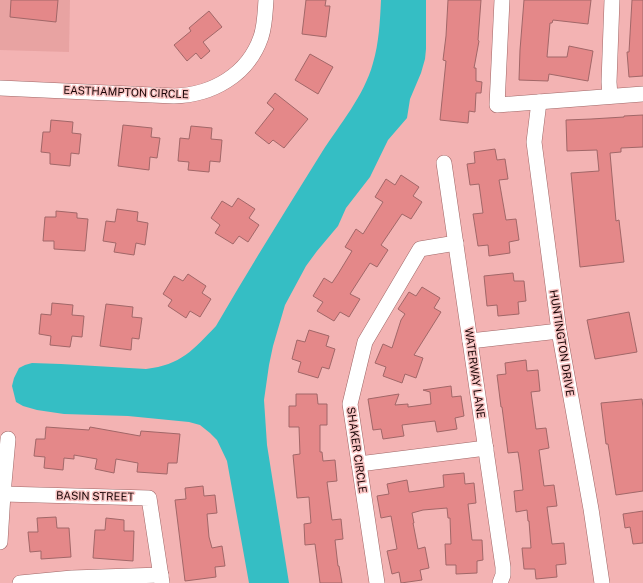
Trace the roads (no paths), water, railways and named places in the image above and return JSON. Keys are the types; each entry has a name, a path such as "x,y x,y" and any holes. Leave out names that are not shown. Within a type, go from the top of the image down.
{"street":[{"name":"EASTHAMPTON CIRCLE","path":"0,88 174,96 204,92 238,72 251,56 263,28 266,0"},
{"path":"502,0 498,104 643,94"},
{"path":"610,96 609,74 612,0"},
{"name":"HUNTINGTON DRIVE","path":"539,102 534,142 559,330 591,509 602,583"},
{"name":"WATERWAY LANE","path":"444,163 503,566 503,575 500,583"},
{"name":"SHAKER CIRCLE","path":"377,583 350,404 365,342 420,249 456,243"},
{"path":"470,341 559,330"},
{"path":"0,542 8,439"},
{"path":"359,464 486,448"},
{"name":"BASIN STREET","path":"3,494 149,498 161,579"},
{"path":"20,583 161,579"}],"water":[{"path":"381,0 426,0 425,59 410,99 407,118 388,140 370,177 346,208 338,226 306,266 285,305 273,346 264,400 267,445 289,583 249,583 227,461 217,440 210,433 200,425 189,422 128,416 64,414 37,410 23,406 16,402 12,386 19,368 32,363 146,369 158,367 186,355 208,335 216,326 322,152 364,87 377,48"}]}
